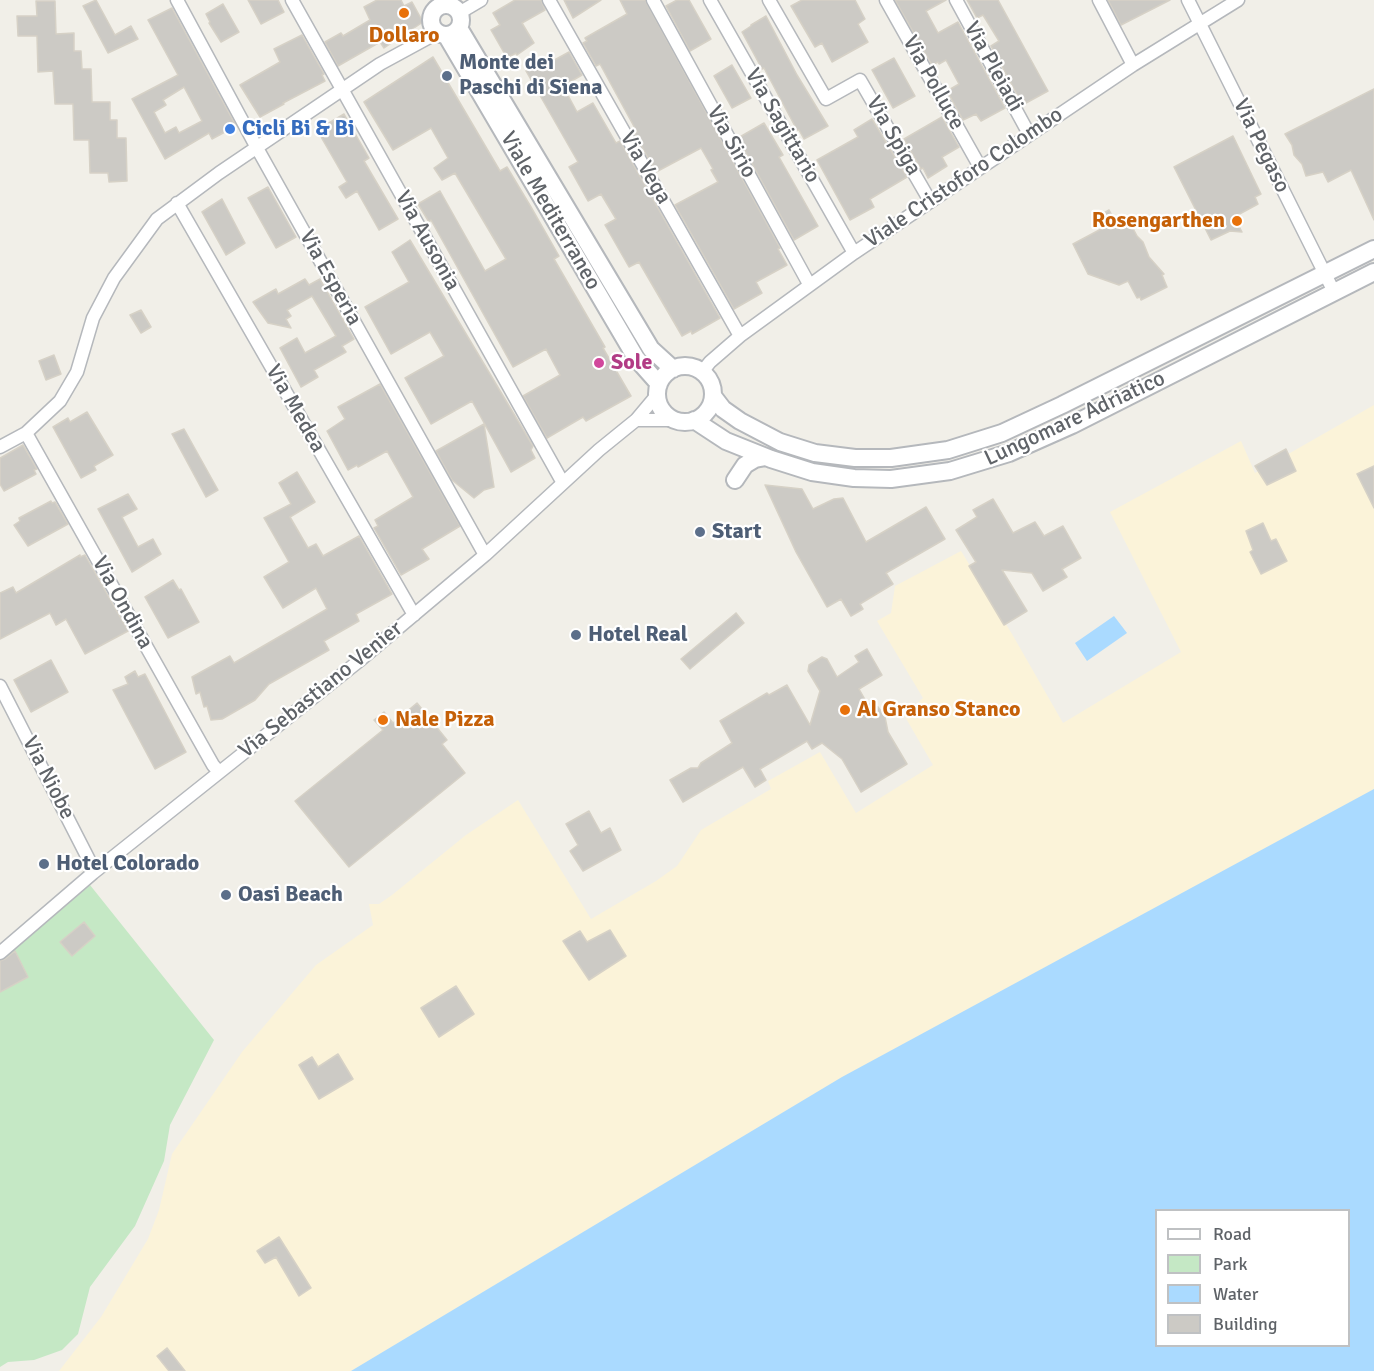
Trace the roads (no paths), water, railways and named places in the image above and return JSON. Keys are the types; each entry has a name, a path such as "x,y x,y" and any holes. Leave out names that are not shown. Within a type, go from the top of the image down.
{"street":[{"name":"Via Esperia","path":"177,0 257,148 485,555"},
{"name":"Via Ausonia","path":"292,0 563,483"},
{"name":"Viale Mediterraneo","path":"423,0 444,19 651,349 673,369"},
{"path":"0,447 26,433 60,401 77,372 93,318 114,278 157,219 342,90 418,42 444,19 481,0"},
{"name":"Via Vega","path":"549,0 740,336"},
{"name":"Via Sirio","path":"653,0 809,284"},
{"name":"Via Sagittario","path":"710,0 854,253"},
{"name":"Via Spiga","path":"769,0 826,99 860,80 930,201"},
{"name":"Via Polluce","path":"886,0 980,167"},
{"name":"Via Pleiadi","path":"957,0 1029,134"},
{"path":"1099,0 1133,65"},
{"name":"Via Pegaso","path":"1188,0 1334,292"},
{"name":"Viale Cristoforo Colombo","path":"702,372 740,336 809,284 1133,65 1238,0"},
{"name":"Viale Mediterraneo","path":"444,19 636,358 658,389"},
{"name":"Via Medea","path":"177,203 414,615"},
{"name":"Lungomare Adriatico","path":"712,396 723,409 740,421 780,442 815,453 855,458 891,458 948,450 1002,433 1374,249"},
{"name":"Lungomare Adriatico","path":"694,420 726,441 812,472 854,478 891,479 926,475 979,464 1072,425 1374,272"},
{"path":"636,420 687,422 707,411 712,396 712,387 702,372 688,366 667,372 658,389 662,410 674,420"},
{"name":"Via Sebastiano Venier","path":"0,953 96,870 414,615 485,555 620,431 636,420 658,389"},
{"name":"Via Ondina","path":"26,433 219,772"},
{"path":"735,480 745,465 755,459 766,457"},
{"name":"Via Niobe","path":"0,686 96,870"}],"water":[{"path":"1114,616 1127,633 1087,661 1075,643"},
{"path":"1374,789 1374,1371 351,1371 842,1077"}],"place":[{"name":"Dollaro","path":"404,13"},
{"name":"Monte dei Paschi di Siena","path":"447,76"},
{"name":"Cicli Bi & Bi","path":"230,129"},
{"name":"Rosengarthen","path":"1237,221"},
{"name":"Sole","path":"599,363"},
{"name":"Start","path":"700,532"},
{"name":"Hotel Real","path":"576,635"},
{"name":"Al Granso Stanco","path":"845,710"},
{"name":"Nale Pizza","path":"383,720"},
{"name":"Hotel Colorado","path":"44,864"},
{"name":"Oasi Beach","path":"226,895"}]}
